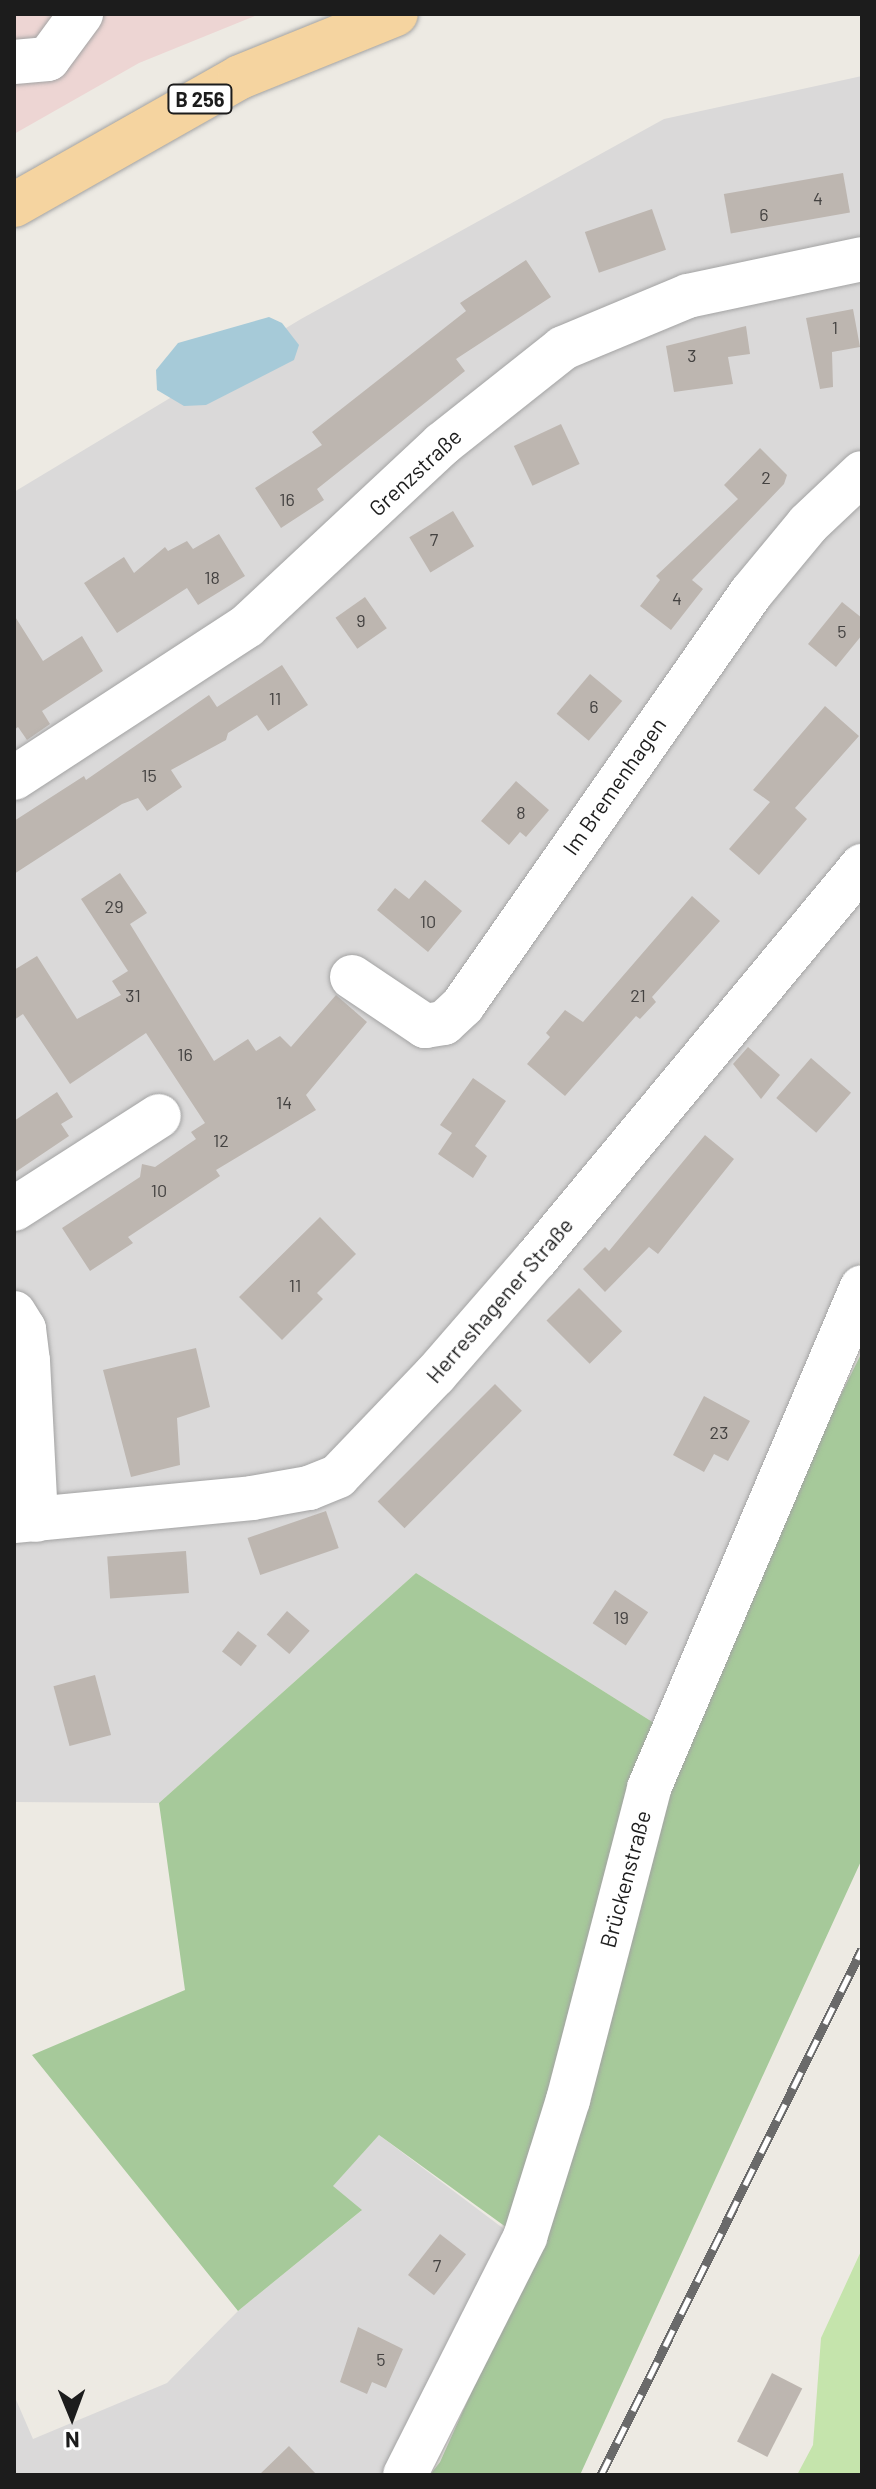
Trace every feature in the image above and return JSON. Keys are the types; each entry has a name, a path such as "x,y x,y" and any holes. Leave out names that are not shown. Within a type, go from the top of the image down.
{"main road":[{"name":"B 256","path":"14,205 240,77 396,14"}],"street":[{"path":"14,62 48,59 81,14"},
{"name":"Grenzstraße","path":"14,778 247,626 442,444 563,348 688,296 862,259"},
{"name":"Im Bremenhagen","path":"352,977 425,1026 444,1023 463,1005 751,593 808,524 862,473"},
{"name":"Herreshagener Straße","path":"25,1520 252,1498 309,1488 338,1476 435,1375 536,1259 862,866"},
{"path":"14,1209 159,1116"},
{"name":"Brückenstraße","path":"405,2475 525,2237 568,2100 649,1788 862,1287"},
{"path":"14,1313 24,1329 28,1361 25,1520"}],"shaded area":[{"path":"14,14 260,14 139,63 14,134"},
{"path":"862,76 862,1257 654,1723 416,1573 159,1803 14,1802 14,492 301,319 664,119"},
{"path":"379,2135 508,2232 384,2475 14,2475 14,2395 33,2439 167,2383 238,2311 361,2211 332,2186"}],"green space":[{"path":"862,1352 862,1859 580,2475 430,2475 440,2462 536,2249 379,2135 333,2186 362,2210 238,2311 32,2055 185,1990 159,1803 416,1573 654,1723 770,1538"},
{"path":"862,2249 862,2475 797,2475 813,2445 821,2338"}],"water":[{"path":"269,317 282,323 299,345 294,360 206,405 184,406 157,390 156,370 178,343"}],"building":[{"path":"843,173 850,212 731,233 724,194"},
{"path":"652,209 666,250 599,273 585,232"},
{"path":"526,260 551,297 456,359 465,371 317,489 324,500 281,528 255,488 322,445 312,432 466,311 460,303"},
{"path":"853,309 860,347 832,352 833,387 820,389 806,318"},
{"path":"746,326 750,354 728,357 733,384 674,392 666,346"},
{"path":"561,424 580,464 532,486 514,446"},
{"path":"760,448 787,475 784,484 692,580 703,589 671,630 640,606 660,580 656,576 738,499 724,485"},
{"path":"453,511 474,546 430,572 409,537"},
{"path":"219,534 245,576 198,605 187,588 117,633 84,583 124,557 134,573 165,547 168,551 187,541 193,549"},
{"path":"365,597 387,628 357,649 336,618"},
{"path":"842,602 862,618 862,635 836,667 808,644"},
{"path":"14,615 43,661 82,636 103,671 42,711 50,724 27,740 18,727 14,730"},
{"path":"282,665 308,705 268,731 257,715 228,733 226,740 171,770 182,787 147,811 138,798 122,804 14,874 14,821 84,776 86,780 209,695 217,707"},
{"path":"590,674 622,701 589,741 557,714"},
{"path":"825,706 859,736 795,808 807,819 759,875 729,849 770,802 753,790"},
{"path":"516,781 549,810 526,837 520,832 509,845 481,821"},
{"path":"120,873 147,913 130,924 214,1061 248,1039 256,1051 280,1036 291,1047 336,995 367,1022 306,1095 316,1110 216,1170 220,1176 128,1237 133,1243 90,1271 62,1228 140,1177 142,1164 155,1167 196,1139 191,1132 205,1123 146,1033 70,1084 23,1014 14,1020 14,970 37,956 77,1019 121,995 112,981 128,971 81,899"},
{"path":"425,880 462,911 428,952 377,910 395,888 409,899"},
{"path":"692,896 720,921 652,997 656,1002 640,1019 636,1016 565,1096 527,1064 550,1037 546,1033 565,1010 583,1022"},
{"path":"748,1047 780,1075 761,1099 733,1064"},
{"path":"811,1058 851,1093 816,1133 776,1098"},
{"path":"473,1078 506,1101 475,1146 487,1156 473,1178 438,1154 452,1133 440,1125"},
{"path":"57,1092 73,1117 61,1124 69,1136 14,1173 14,1121"},
{"path":"705,1135 734,1159 658,1254 649,1247 605,1292 583,1269 605,1247 609,1251"},
{"path":"320,1217 356,1254 317,1293 323,1299 282,1340 239,1297"},
{"path":"579,1288 622,1331 590,1364 546,1321"},
{"path":"196,1348 210,1407 177,1418 180,1465 131,1477 103,1370"},
{"path":"495,1384 522,1411 404,1528 378,1501"},
{"path":"704,1396 750,1421 728,1461 714,1454 704,1472 673,1455"},
{"path":"326,1511 339,1548 260,1575 248,1538"},
{"path":"186,1551 189,1593 110,1598 107,1557"},
{"path":"615,1590 648,1612 626,1646 593,1623"},
{"path":"287,1611 310,1631 289,1654 267,1634"},
{"path":"238,1631 257,1646 241,1666 222,1651"},
{"path":"95,1675 111,1735 70,1746 53,1686"},
{"path":"440,2234 466,2254 434,2295 408,2275"},
{"path":"358,2327 403,2349 386,2388 372,2382 367,2394 340,2382"},
{"path":"772,2373 802,2388 767,2457 737,2442"},
{"path":"289,2446 317,2475 259,2475"}],"railway":[{"path":"601,2475 862,1949"}]}
